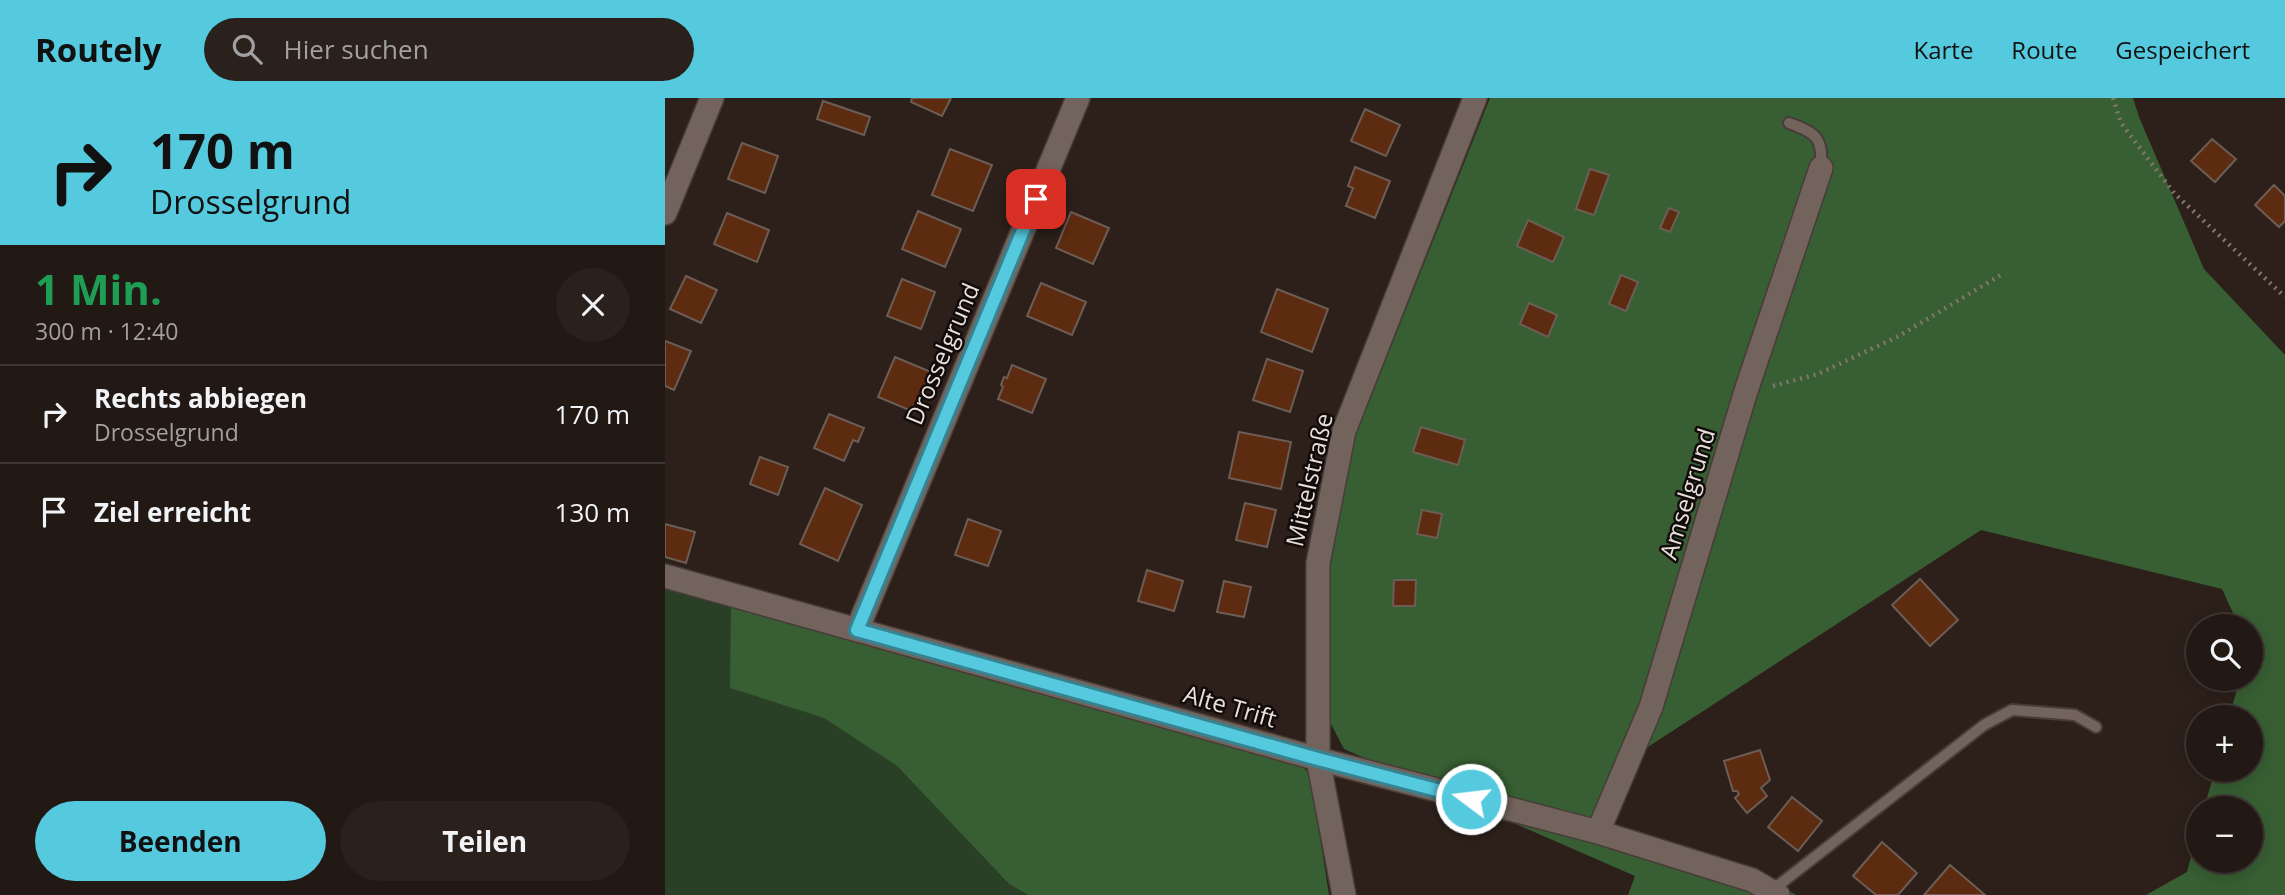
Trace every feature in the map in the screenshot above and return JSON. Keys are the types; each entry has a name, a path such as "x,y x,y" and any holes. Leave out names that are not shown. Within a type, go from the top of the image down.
{"street":[{"path":"665,213 712,98"},
{"name":"Drosselgrund","path":"857,630 1078,98"},
{"name":"Mittelstraße","path":"1344,895 1318,759 1318,563 1344,431 1475,98"},
{"name":"Amselgrund","path":"1598,832 1651,707 1745,394 1821,168"},
{"name":"Alte Trift","path":"665,576 1318,759 1598,832 1752,880 1775,893"}],"lane":[{"path":"1789,123 1811,131 1822,147 1821,168"},
{"path":"1775,893 1984,725 2012,710 2075,715 2096,727"}],"path":[{"path":"2113,98 2121,123 2174,193 2285,297"},
{"path":"1745,394 1818,374 1887,342 2004,273"}],"green space":[{"path":"1490,98 2133,98 2204,269 2285,355 2285,895 2146,895 2186,873 2263,873 2263,796 2207,796 2212,782 2263,782 2263,705 2232,705 2237,691 2263,691 2263,614 2233,614 2222,589 1981,530 1631,758 1607,828 1754,870 1796,895 1628,895 1635,876 1344,749 1331,724 1331,562 1355,437"},
{"path":"665,578 731,598 731,688 825,718 897,766 1009,884 1028,895 665,895"},
{"path":"731,598 1292,760 1310,773 1329,895 1028,895 1009,884 897,766 824,718 730,688"}],"building":[{"path":"912,98 951,98 942,116 911,102"},
{"path":"823,101 870,117 864,135 817,119"},
{"path":"1365,109 1400,125 1386,156 1351,141"},
{"path":"2212,139 2236,159 2215,182 2191,161"},
{"path":"742,143 778,156 765,193 728,179"},
{"path":"950,149 992,165 973,211 932,195"},
{"path":"1355,167 1390,181 1375,218 1346,206 1353,188 1348,186"},
{"path":"1590,169 1609,175 1594,215 1576,209"},
{"path":"2274,185 2285,196 2285,221 2279,227 2255,205"},
{"path":"1669,208 1679,212 1670,232 1660,228"},
{"path":"918,211 961,229 945,267 902,249"},
{"path":"1071,212 1109,228 1093,264 1056,248"},
{"path":"727,213 769,230 757,262 714,244"},
{"path":"1528,220 1564,237 1553,262 1517,246"},
{"path":"1621,275 1638,282 1626,311 1609,304"},
{"path":"686,276 717,290 701,323 670,309"},
{"path":"902,279 935,292 921,329 887,316"},
{"path":"1041,283 1086,302 1072,335 1027,316"},
{"path":"1277,289 1328,309 1312,352 1261,332"},
{"path":"1529,303 1557,315 1548,337 1520,324"},
{"path":"665,341 691,351 674,390 665,386"},
{"path":"895,357 931,372 914,412 878,397"},
{"path":"1267,359 1303,371 1290,412 1253,400"},
{"path":"1012,365 1046,379 1032,413 998,399 1004,377 1007,378"},
{"path":"829,414 864,428 858,442 853,440 844,461 814,448"},
{"path":"1421,427 1465,440 1458,465 1413,452"},
{"path":"1239,432 1291,442 1281,489 1229,478"},
{"path":"760,457 788,467 778,495 750,484"},
{"path":"825,488 862,505 838,561 800,544"},
{"path":"1245,503 1276,510 1267,547 1236,540"},
{"path":"1422,510 1442,514 1437,538 1417,534"},
{"path":"968,519 1001,531 988,566 955,555"},
{"path":"665,524 695,532 686,563 665,557"},
{"path":"1147,570 1183,581 1174,611 1138,601"},
{"path":"1920,579 1958,620 1930,646 1892,605"},
{"path":"1394,580 1416,580 1415,606 1393,606"},
{"path":"1224,581 1251,587 1244,617 1217,612"},
{"path":"1760,750 1770,780 1761,788 1767,796 1747,813 1735,798 1739,794 1733,791 1724,761"},
{"path":"1792,797 1822,821 1798,851 1768,827"},
{"path":"1882,842 1917,873 1898,895 1876,895 1853,876"},
{"path":"1950,865 1985,895 1924,895"}],"route":[{"path":"1036,199 857,630 1471,799"}]}
